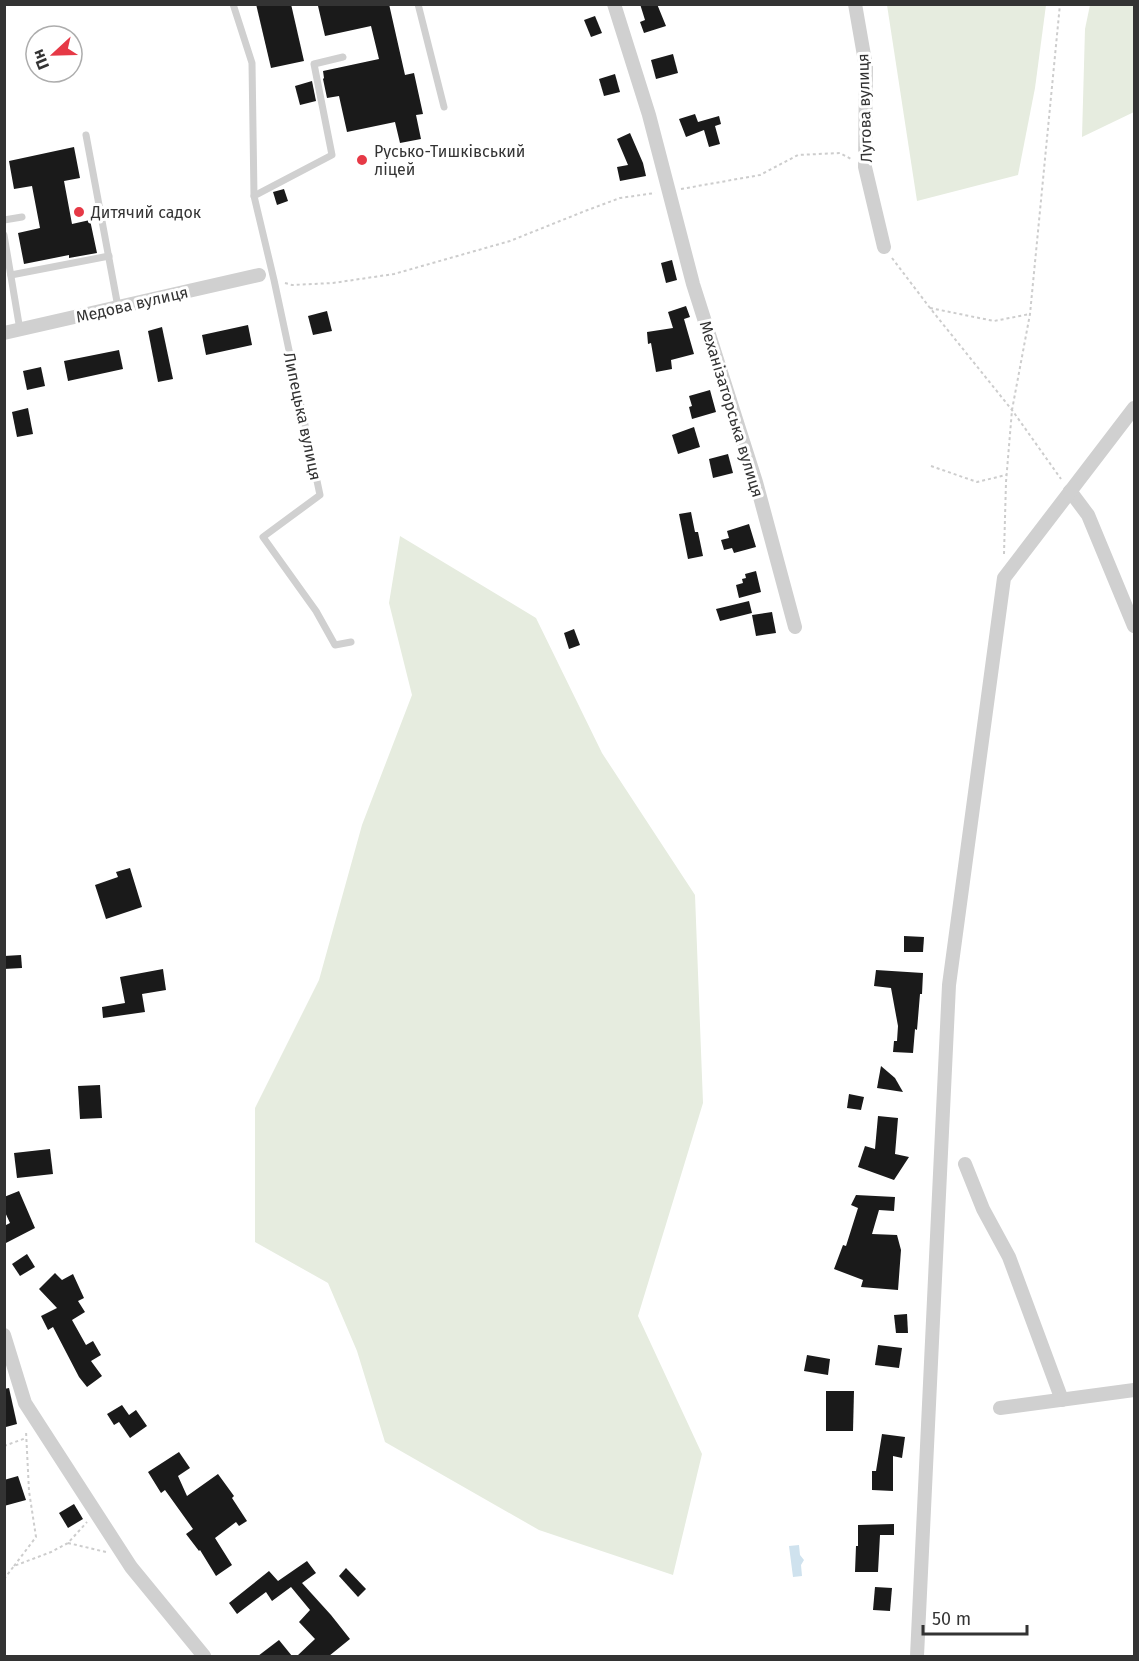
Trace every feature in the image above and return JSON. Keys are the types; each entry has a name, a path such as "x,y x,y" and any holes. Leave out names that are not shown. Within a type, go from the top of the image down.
{"street":[{"name":"Механізаторська вулиця","path":"614,4 649,115 693,284 756,482 795,627"},
{"name":"Лугова вулиця","path":"855,4 866,67 865,167 884,247"},
{"name":"Медова вулиця","path":"4,333 259,275"},
{"path":"917,1656 949,985 1004,578 1134,408"},
{"path":"1070,491 1088,515 1134,626"},
{"path":"965,1164 983,1209 1009,1257 1062,1400"},
{"path":"4,1335 25,1403 131,1567 204,1656"},
{"path":"1000,1408 1134,1390"}],"lane":[{"name":"Липецька вулиця","path":"233,4 252,63 254,196 320,495 263,537 316,611 335,645 351,642"},
{"path":"418,4 444,107"},
{"path":"254,196 332,155 314,64 344,57"},
{"path":"86,135 118,307"},
{"path":"4,220 22,217"},
{"path":"4,235 20,330"},
{"path":"11,275 109,256"}],"path":[{"path":"1004,578 1006,475 1012,410 1030,314 1060,4"},
{"path":"274,280 292,285 333,283 394,274 510,241 621,198 760,175 798,155 840,153 865,167"},
{"path":"884,247 1012,410 1070,491"},
{"path":"930,308 994,321 1030,314"},
{"path":"931,466 977,482 1006,475"},
{"path":"4,1579 36,1538 29,1491 26,1427"},
{"path":"4,1446 26,1438"},
{"path":"14,1566 68,1543 96,1514"},
{"path":"68,1543 124,1556"}],"shaded area":[{"path":"887,5 1046,5 1035,88 1018,175 917,201"},
{"path":"1090,5 1134,5 1134,112 1082,137 1085,29"},
{"path":"400,536 536,618 602,753 695,895 703,1103 638,1316 702,1454 673,1575 539,1530 385,1442 357,1351 328,1283 255,1242 255,1108 319,980 362,825 412,695 389,603"}],"water":[{"path":"799,1545 800,1555 804,1560 801,1565 802,1576 793,1577 789,1546"}],"building":[{"path":"256,4 291,4 304,61 271,68"},
{"path":"389,4 405,75 414,73 423,114 416,115 421,139 400,143 395,122 347,132 339,96 327,98 323,71 379,59 371,26 325,36 318,6"},
{"path":"640,4 657,4 666,26 644,33 640,22 645,20"},
{"path":"595,16 602,33 591,37 584,20"},
{"path":"673,54 678,73 656,79 651,60"},
{"path":"615,74 620,92 604,96 599,79"},
{"path":"312,81 316,101 300,105 295,86"},
{"path":"695,114 698,122 719,116 721,124 715,126 720,144 709,147 704,130 686,137 679,119"},
{"path":"630,133 646,176 620,181 617,167 628,165 617,139"},
{"path":"74,147 80,178 64,181 72,224 90,220 97,253 69,258 69,255 24,264 18,233 40,228 32,186 14,189 9,161"},
{"path":"284,189 288,201 277,205 273,192"},
{"path":"672,260 677,280 666,283 661,263"},
{"path":"686,306 690,317 684,319 694,354 671,360 672,369 656,372 647,332 673,328 668,312"},
{"path":"327,311 332,331 313,335 308,316"},
{"path":"248,325 252,345 206,355 202,335"},
{"path":"162,327 173,379 158,382 148,331"},
{"path":"119,350 123,369 68,381 64,361"},
{"path":"41,367 45,386 27,390 23,371"},
{"path":"710,390 716,412 692,419 689,396"},
{"path":"28,408 33,434 17,437 12,412"},
{"path":"694,427 700,447 678,454 672,435"},
{"path":"728,454 733,473 713,478 709,459"},
{"path":"691,512 703,556 688,559 679,514"},
{"path":"749,524 756,547 734,553 732,548 724,550 721,540 729,538 727,531"},
{"path":"756,571 761,592 739,598 736,585 743,583 742,579 746,578 745,574"},
{"path":"749,601 752,613 720,621 716,609"},
{"path":"772,612 776,633 756,636 752,615"},
{"path":"574,629 580,645 569,649 564,633"},
{"path":"130,868 142,907 106,919 95,885 118,877 116,872"},
{"path":"904,936 924,937 923,952 904,952"},
{"path":"21,955 22,968 4,969 4,956"},
{"path":"163,969 166,990 142,994 145,1012 103,1018 102,1007 125,1003 120,977"},
{"path":"876,970 923,973 913,1053 893,1052 894,1041 897,1041 898,1026 891,988 874,986"},
{"path":"881,1066 895,1078 903,1092 877,1088"},
{"path":"100,1085 102,1118 80,1119 78,1086"},
{"path":"849,1094 864,1097 861,1110 847,1108"},
{"path":"878,1116 898,1118 895,1154 909,1157 894,1180 858,1167 865,1146 875,1149"},
{"path":"50,1149 53,1174 17,1178 14,1153"},
{"path":"19,1191 35,1228 4,1244 4,1226 10,1223 4,1210 4,1197"},
{"path":"856,1195 895,1197 894,1211 879,1210 872,1234 897,1235 901,1250 898,1290 861,1287 863,1280 834,1269 843,1245 846,1246 858,1208 851,1205"},
{"path":"27,1254 35,1267 20,1276 12,1264"},
{"path":"55,1273 62,1280 73,1274 84,1298 78,1301 85,1312 72,1320 86,1345 93,1341 101,1355 91,1361 102,1376 87,1387 79,1377 53,1327 48,1330 41,1316 57,1308 39,1289"},
{"path":"907,1314 908,1333 896,1333 894,1315"},
{"path":"878,1345 902,1348 899,1368 875,1365"},
{"path":"807,1355 830,1359 828,1375 804,1371"},
{"path":"9,1388 17,1424 6,1427 4,1389"},
{"path":"826,1391 854,1391 853,1431 826,1431"},
{"path":"122,1405 129,1415 136,1410 147,1426 130,1438 119,1422 114,1425 107,1414"},
{"path":"882,1434 905,1437 902,1458 893,1456 893,1491 872,1490 872,1471 876,1471"},
{"path":"179,1452 190,1468 178,1476 187,1496 218,1474 234,1496 232,1498 247,1521 239,1526 236,1522 215,1538 232,1565 216,1576 200,1550 186,1534 193,1529 165,1490 161,1493 148,1472"},
{"path":"18,1476 26,1500 4,1506 4,1480"},
{"path":"74,1504 83,1519 68,1528 59,1513"},
{"path":"894,1524 894,1535 880,1535 878,1572 855,1572 858,1525"},
{"path":"307,1561 316,1573 302,1583 350,1639 329,1656 297,1656 315,1639 299,1622 310,1610 291,1587 272,1601 266,1592 237,1614 229,1603 269,1571 278,1581"},
{"path":"346,1568 366,1589 358,1597 339,1576"},
{"path":"875,1587 892,1588 890,1611 873,1610"},
{"path":"279,1640 292,1656 258,1656"}],"place":[{"name":"Русько-Тишківський ліцей","path":"362,160"},
{"name":"Дитячий садок","path":"79,212"}]}
